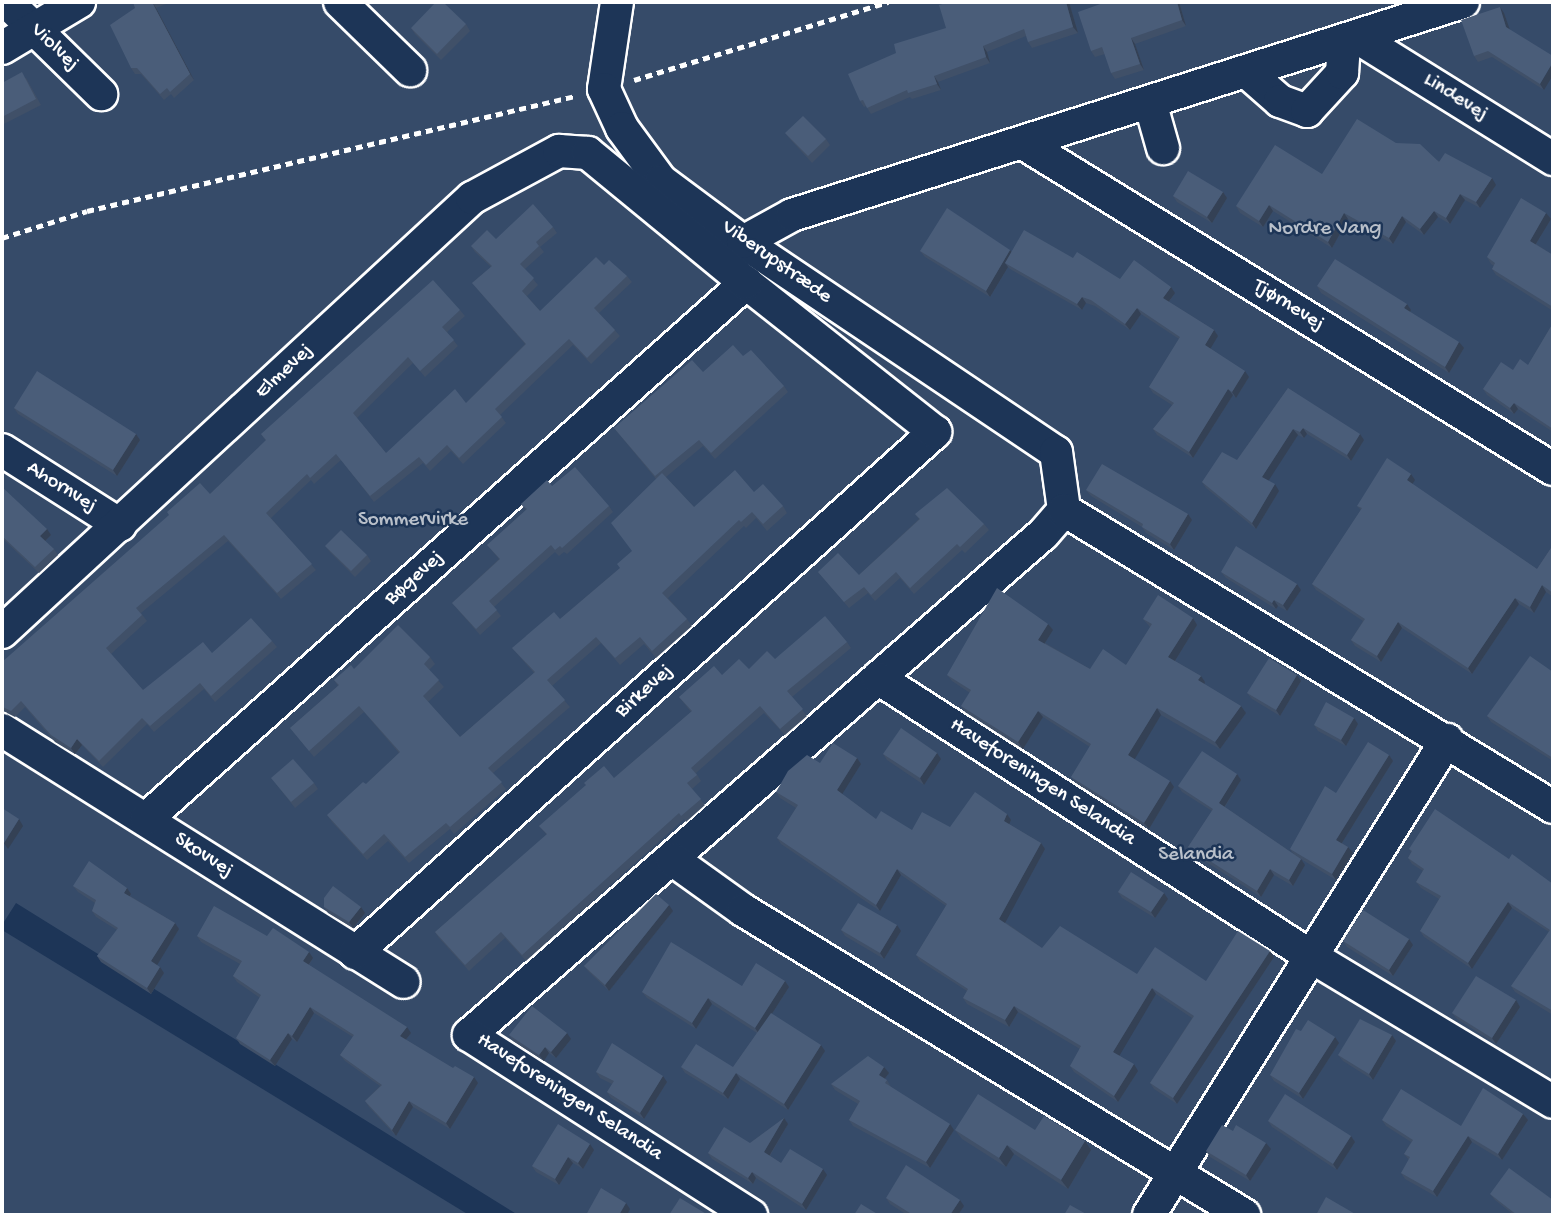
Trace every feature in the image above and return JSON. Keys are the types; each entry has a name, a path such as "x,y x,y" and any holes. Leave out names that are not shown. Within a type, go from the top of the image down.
{"street":[{"name":"Violvej","path":"7,2 101,94"},
{"path":"2,48 79,2"},
{"path":"340,2 410,70"},
{"path":"604,89 617,2"},
{"path":"743,242 792,215 1463,2"},
{"path":"1247,72 1280,101 1307,111 1342,73 1350,39"},
{"name":"Lindevej","path":"1350,39 1553,159"},
{"name":"Viberupstræde","path":"604,89 622,128 661,181 743,242 1056,452 1064,510"},
{"path":"1150,103 1163,148"},
{"path":"622,128 588,153 746,283"},
{"name":"Tjørnevej","path":"1023,143 1553,469"},
{"name":"Elmevej","path":"2,632 472,198 559,151 588,153"},
{"name":"Birkevej","path":"355,953 934,432 746,283"},
{"name":"Bøgevej","path":"146,819 746,283"},
{"name":"Ahornvej","path":"2,450 120,525"},
{"path":"1064,510 1447,740 1553,807"},
{"name":"Haveforeningen Selandia","path":"751,1215 469,1035 1043,534 1064,510"},
{"name":"Haveforeningen Selandia","path":"878,678 1312,957 1553,1102"},
{"name":"Skovvej","path":"2,730 404,982"},
{"path":"1149,1215 1447,740"},
{"path":"672,859 743,909 1086,1120 1176,1171 1244,1215"}],"path":[{"path":"2,238 101,208 604,89 888,2"}],"green space":[{"path":"2,2 1553,2 1553,1215 518,1215 16,903 2,925"},
{"path":"2,930 469,1215 2,1215"}],"building":[{"path":"133,2 152,2 190,74 170,92 167,88 160,94 137,68 131,68 110,25 135,8"},
{"path":"436,2 443,2 466,24 437,54 411,28"},
{"path":"949,2 1066,2 1073,27 1028,42 1024,29 983,46 986,57 934,76 937,84 908,93 907,90 867,108 863,100 860,101 848,74 896,53 894,44 946,28 939,5"},
{"path":"1106,2 1177,2 1182,20 1131,38 1140,64 1111,73 1102,47 1091,51 1078,12"},
{"path":"1500,7 1506,27 1553,56 1553,62 1540,84 1488,51 1474,56 1461,20"},
{"path":"22,72 36,99 2,117 2,83"},
{"path":"803,116 826,139 808,156 785,133"},
{"path":"1357,119 1396,143 1420,144 1439,162 1445,153 1492,178 1476,202 1460,194 1446,218 1434,211 1420,229 1402,216 1389,238 1344,213 1328,242 1269,205 1259,221 1236,206 1275,145 1322,174"},
{"path":"1188,171 1223,192 1207,217 1173,196"},
{"path":"1521,198 1546,213 1530,241 1553,255 1553,307 1492,269 1495,263 1487,257"},
{"path":"533,204 553,227 536,242 539,246 520,264 534,278 522,291 540,311 596,257 604,265 609,260 627,276 594,308 615,330 587,358 569,339 495,409 502,417 459,458 447,445 426,465 419,457 370,496 336,454 310,478 307,474 266,513 312,564 277,593 224,535 136,608 142,615 106,648 143,690 203,642 212,653 251,618 272,641 211,696 200,683 150,726 142,718 99,761 77,739 71,748 51,735 21,701 11,711 2,706 2,662 169,515 167,512 200,483 210,494 266,440 261,434 433,280 460,310 442,327 454,340 420,371 408,357 353,413 386,453 455,389 466,403 526,344 472,283 492,266 471,246 487,230 496,239"},
{"path":"947,208 1010,250 986,291 920,251"},
{"path":"1024,230 1073,258 1077,252 1120,279 1134,260 1171,287 1163,298 1214,330 1205,345 1245,371 1232,392 1228,389 1189,452 1153,429 1174,403 1149,387 1180,337 1137,308 1125,324 1091,300 1082,297 1077,304 1005,263"},
{"path":"1335,259 1407,304 1404,308 1459,342 1445,367 1317,286"},
{"path":"1553,323 1553,429 1514,403 1510,408 1483,389 1501,362 1513,370 1520,359 1528,365"},
{"path":"733,345 743,356 751,350 784,386 711,453 699,440 655,476 614,428 692,360 703,372"},
{"path":"37,371 136,434 113,470 14,408"},
{"path":"1288,388 1360,434 1347,455 1303,428 1300,432 1293,429 1262,477 1275,484 1252,523 1202,482 1222,452 1237,460"},
{"path":"1387,458 1411,474 1407,480 1537,569 1553,545 1553,593 1542,585 1530,607 1515,598 1468,668 1398,622 1377,656 1351,640 1365,619 1312,584 1362,508 1357,506"},
{"path":"1102,464 1188,514 1170,544 1142,527 1143,524 1086,490"},
{"path":"575,467 609,506 562,548 560,546 555,550 551,545 489,601 497,610 476,629 452,603 500,559 487,545 527,509 521,504 547,480 552,486"},
{"path":"735,470 754,492 763,484 783,506 763,524 752,512 741,522 739,520 662,593 687,619 652,651 640,637 615,658 596,637 547,680 565,700 488,768 502,782 450,827 446,823 405,857 384,834 363,854 327,815 400,752 359,706 309,751 290,728 339,685 334,680 351,665 354,669 398,625 430,657 424,664 439,680 423,696 460,737 535,672 512,648 554,612 560,619 620,568 617,564 632,551 611,523 662,473 694,507"},
{"path":"2,487 47,529 40,536 54,549 35,567 2,536"},
{"path":"947,488 984,524 960,547 957,544 910,588 896,572 871,595 864,587 844,602 818,572 838,553 859,575 920,519 915,514"},
{"path":"341,530 367,555 351,571 325,546"},
{"path":"1236,546 1297,584 1283,605 1274,600 1272,603 1221,572"},
{"path":"997,588 1048,624 1038,640 1090,669 1103,649 1126,665 1152,624 1143,619 1158,595 1193,618 1168,657 1201,676 1198,680 1241,706 1215,742 1157,708 1128,755 1170,781 1144,823 1071,777 1091,744 1038,711 1018,742 961,706 971,690 947,675"},
{"path":"825,616 847,642 787,691 803,709 780,729 760,706 691,768 697,775 687,783 701,799 681,816 679,813 522,955 501,932 465,965 435,932 547,834 539,826 586,785 584,783 604,766 614,778 692,711 679,697 714,666 722,675 739,659 749,669 767,651 775,659"},
{"path":"1530,656 1553,672 1553,758 1487,716"},
{"path":"1269,658 1297,675 1276,710 1247,693"},
{"path":"1326,702 1354,718 1341,740 1314,725"},
{"path":"901,728 937,753 920,778 883,754"},
{"path":"1368,742 1389,755 1336,840 1348,847 1332,874 1290,849 1325,786 1336,793"},
{"path":"833,743 857,758 837,790 876,819 881,811 912,830 922,812 950,827 975,792 1007,814 1004,821 1041,843 999,919 1042,948 1060,926 1137,974 1155,947 1206,981 1238,931 1270,951 1173,1098 1150,1083 1194,1016 1152,988 1113,1052 1134,1064 1114,1096 1070,1066 1081,1046 1014,1006 1005,1020 963,998 968,989 916,955 947,904 897,869 876,905 777,838 798,805 776,792 788,771 807,755 820,763"},
{"path":"1202,751 1237,774 1219,803 1301,859 1289,880 1270,869 1257,891 1188,847 1213,809 1178,786"},
{"path":"293,759 314,783 291,802 271,778"},
{"path":"2,808 19,819 4,843 2,842"},
{"path":"1435,809 1509,859 1512,854 1553,884 1553,1011 1511,986 1550,930 1508,902 1468,963 1420,931 1441,896 1416,882 1424,869 1408,858 1412,851 1409,849"},
{"path":"89,861 127,888 124,893 175,923 151,961 160,967 147,988 97,956 118,928 92,911 96,900 73,886"},
{"path":"1131,872 1164,893 1151,912 1118,892"},
{"path":"333,886 361,907 349,922 324,907 324,898"},
{"path":"656,894 669,905 605,985 584,966"},
{"path":"858,903 897,925 880,953 841,930"},
{"path":"214,906 267,936 273,928 309,952 303,961 407,1027 400,1036 453,1068 455,1066 474,1077 446,1123 409,1101 392,1130 365,1101 382,1085 340,1055 354,1035 310,1007 292,1036 288,1033 270,1060 236,1038 261,995 233,976 242,961 197,936"},
{"path":"1363,910 1409,939 1389,970 1343,941"},
{"path":"671,942 742,986 756,963 785,981 755,1028 708,998 692,1023 642,992"},
{"path":"1476,976 1516,1000 1492,1038 1452,1013"},
{"path":"532,1006 567,1033 551,1052 545,1047 539,1055 509,1035"},
{"path":"771,1013 821,1045 784,1104 736,1073 723,1093 681,1067 696,1044 733,1067"},
{"path":"1360,1019 1392,1035 1369,1074 1338,1055"},
{"path":"1308,1020 1335,1037 1299,1093 1270,1075 1296,1029 1301,1031"},
{"path":"612,1043 663,1076 640,1113 607,1092 614,1081 596,1072"},
{"path":"868,1056 884,1067 879,1075 887,1080 885,1083 950,1124 926,1162 849,1120 860,1101 831,1084"},
{"path":"1483,1088 1523,1114 1498,1154 1468,1136 1433,1191 1401,1173 1410,1157 1404,1154 1413,1140 1382,1120 1401,1089 1461,1126"},
{"path":"978,1094 1035,1130 1044,1116 1085,1141 1061,1180 1007,1145 999,1158 955,1130"},
{"path":"1285,1094 1351,1136 1333,1164 1268,1121"},
{"path":"784,1118 764,1152 781,1163 790,1149 823,1169 802,1204 752,1172 748,1178 708,1153 724,1127 750,1143"},
{"path":"558,1124 590,1144 578,1163 568,1157 555,1179 532,1166"},
{"path":"1222,1125 1233,1131 1236,1125 1266,1143 1246,1175 1206,1151"},
{"path":"906,1165 960,1200 950,1215 913,1215 886,1198"},
{"path":"1509,1168 1553,1200 1553,1215 1517,1215 1490,1194"},
{"path":"601,1188 626,1203 619,1215 586,1215"},
{"path":"1326,1197 1357,1215 1316,1215"},
{"path":"680,1198 708,1215 669,1215"},
{"path":"861,1204 879,1215 854,1215"},
{"path":"1070,1205 1088,1215 1064,1215"}],"park label":[{"name":"Nordre Vang","path":"1325,230"},
{"name":"Sommervirke","path":"413,521"},
{"name":"Selandia","path":"1196,856"}]}
